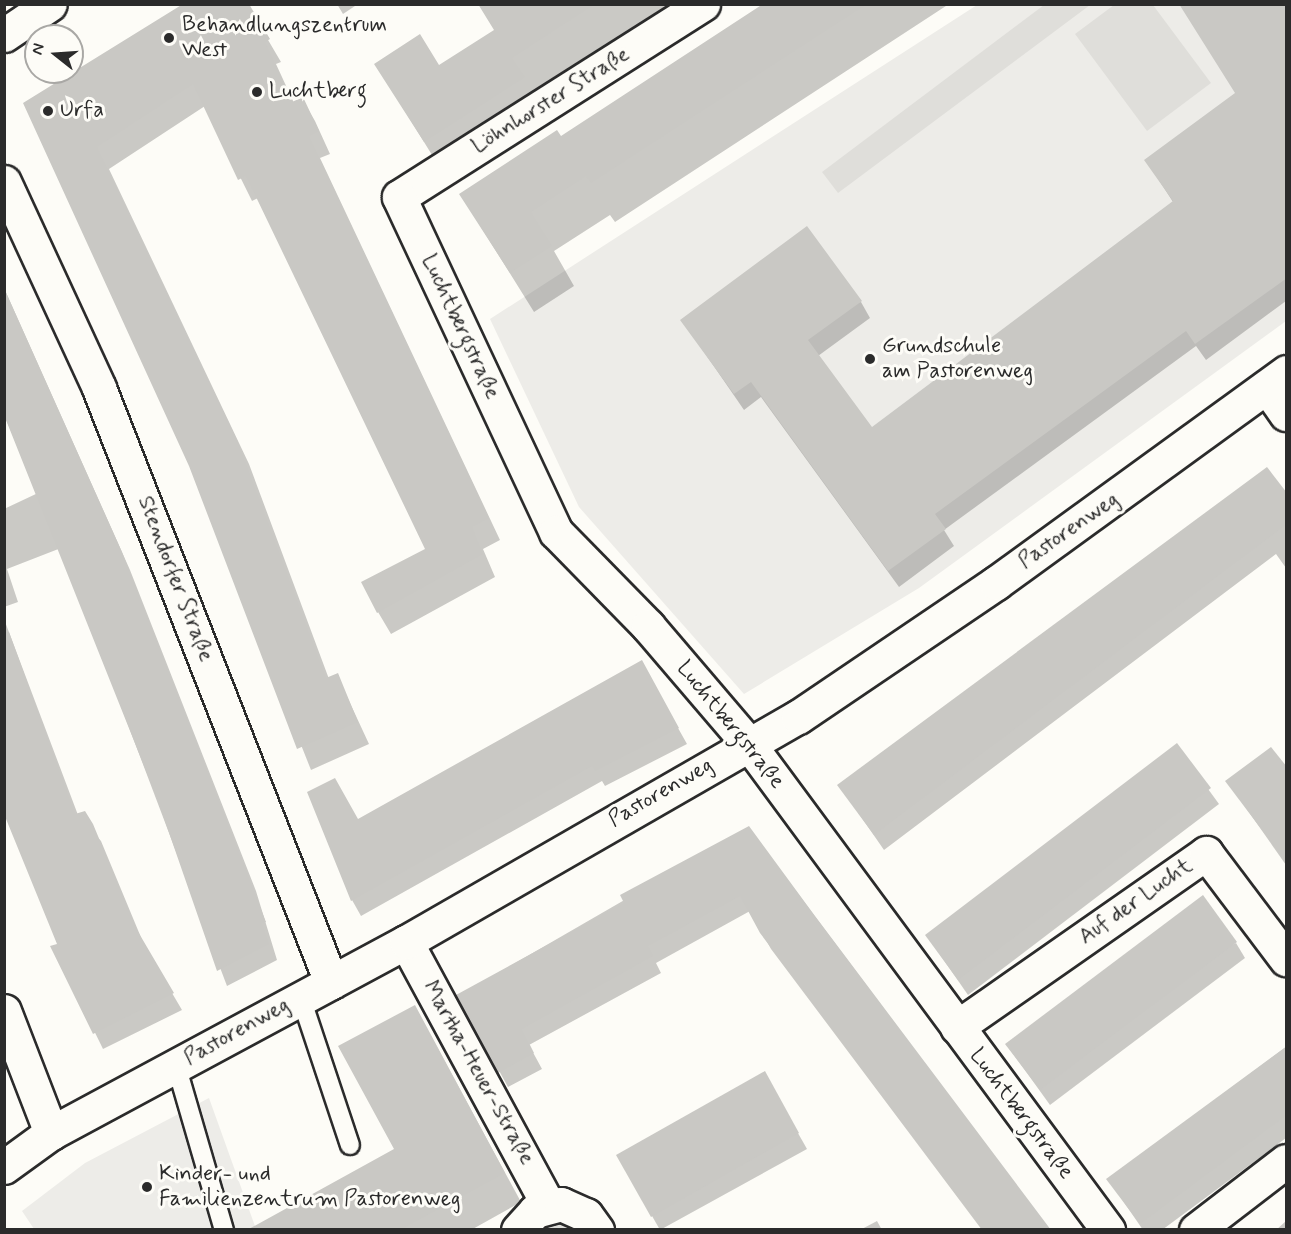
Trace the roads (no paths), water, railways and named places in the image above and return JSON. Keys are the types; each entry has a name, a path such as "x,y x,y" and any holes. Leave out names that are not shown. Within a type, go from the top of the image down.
{"street":[{"path":"4,35 50,4"},
{"name":"Löhnhorster Straße","path":"399,197 703,4"},
{"name":"Stendorfer Straße","path":"4,182 99,388 331,982"},
{"name":"Luchtbergstraße","path":"399,197 556,532 648,626 748,743 1108,1230"},
{"path":"1277,380 1287,414"},
{"name":"Pastorenweg","path":"4,1167 51,1133 406,942 748,743 798,717 931,628 1277,380"},
{"name":"Auf der Lucht","path":"957,1027 1206,853 1287,959"},
{"name":"Martha-Heuer-Straße","path":"406,942 548,1205"},
{"path":"4,1011 51,1133"},
{"path":"1196,1230 1287,1161"},
{"path":"518,1230 548,1205 574,1208 597,1230"}],"lane":[{"path":"301,998 350,1145"},
{"path":"176,1065 224,1230"}],"place":[{"name":"Behandlungszentrum West","path":"169,38"},
{"name":"Luchtberg","path":"257,92"},
{"name":"Urfa","path":"48,111"},
{"name":"Grundschule am Pastorenweg","path":"870,359"},
{"name":"Kinder- und Familienzentrum Pastorenweg","path":"147,1187"}]}
